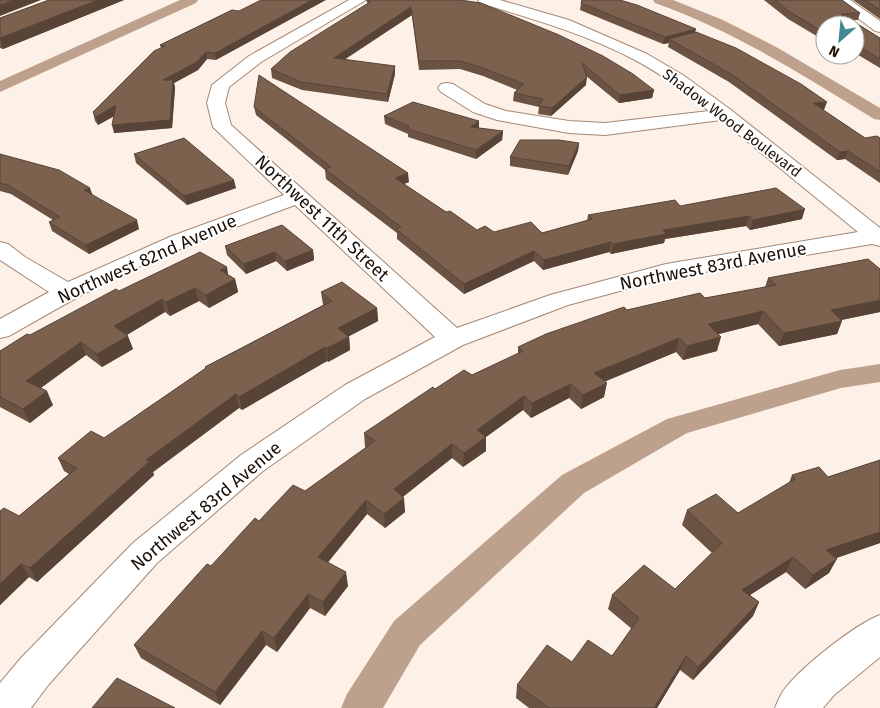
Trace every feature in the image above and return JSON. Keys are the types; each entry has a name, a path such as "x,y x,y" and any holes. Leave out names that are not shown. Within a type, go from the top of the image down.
{"street":[{"name":"Northwest 11th Street","path":"359,0 255,59 221,85 216,103 222,127 453,338"},
{"name":"Shadow Wood Boulevard","path":"486,0 564,23 641,57 677,79 725,114 878,238"},
{"path":"840,0 880,28"},
{"path":"447,88 479,108 503,116 569,127 605,128 725,114"},
{"name":"Northwest 82nd Avenue","path":"0,330 67,292 216,226 298,197"},
{"name":"Northwest 83rd Avenue","path":"6,708 35,670 145,553 252,463 355,392 453,338 559,300 666,271 878,238"},
{"path":"0,249 17,262 67,292"},
{"path":"796,708 820,682 880,634"}],"building":[{"path":"0,0 13,0 0,5"},
{"path":"49,0 98,0 0,38 0,18"},
{"path":"261,0 312,0 215,53 206,52 197,62 163,80 173,80 170,120 112,125 116,105 96,117 93,112 154,51 165,46 160,45 232,10 239,11"},
{"path":"369,0 460,0 481,3 559,35 603,56 633,74 654,90 620,95 582,63 587,77 552,108 539,106 543,99 514,93 524,84 483,68 460,61 419,61 411,7 334,58 395,66 387,94 301,82 271,69 290,52 370,2"},
{"path":"582,0 620,0 696,29 665,37 581,3"},
{"path":"775,0 842,0 860,13 815,15 815,27 790,12"},
{"path":"865,0 880,0 880,10"},
{"path":"865,29 880,38 880,59 865,50"},
{"path":"696,32 736,48 801,84 827,102 813,103 865,138 877,136 880,138 880,172 848,151 840,152 731,74 669,39"},
{"path":"259,75 408,173 395,178 446,212 450,211 477,230 485,226 494,232 531,222 542,233 592,219 588,215 675,200 680,206 776,188 805,209 753,220 749,216 663,230 666,234 613,244 611,242 544,260 534,251 464,284 396,229 401,227 325,169 331,167 254,107"},
{"path":"413,102 479,121 471,127 503,131 476,150 408,129 409,126 384,116"},
{"path":"184,138 234,180 184,196 134,154"},
{"path":"520,140 559,140 579,143 569,166 510,157"},
{"path":"0,154 59,170 90,188 84,190 137,220 86,245 49,222 60,217 8,185 0,183"},
{"path":"282,225 313,250 285,261 275,252 244,264 225,246"},
{"path":"200,252 227,267 220,270 235,279 206,295 195,288 166,302 162,299 114,326 128,336 97,354 81,342 26,381 47,391 23,409 0,397 0,351 27,334 30,335 116,289 119,291"},
{"path":"868,259 880,269 880,300 831,310 842,321 784,333 763,311 708,324 721,337 687,346 679,338 594,373 607,383 583,395 571,384 532,403 524,396 477,430 486,437 464,453 452,444 394,489 404,498 384,514 366,500 318,557 346,572 323,602 308,594 274,638 262,631 215,692 134,645 207,564 211,566 255,518 259,521 293,485 305,491 375,441 364,433 433,387 435,389 464,370 472,375 523,351 518,347 546,334 624,307 627,310 700,293 705,298 776,285 768,278"},
{"path":"342,282 377,308 338,328 349,337 327,348 325,347 239,397 236,394 146,460 150,461 30,568 21,564 0,584 0,511 4,508 19,516 77,468 58,458 91,431 104,438 205,367 332,301 321,292"},
{"path":"880,460 880,532 826,550 837,559 813,575 793,557 742,590 759,602 698,667 686,656 654,708 549,708 517,685 547,645 572,662 588,640 612,656 639,618 612,595 644,565 675,589 722,543 687,510 716,494 738,513 795,479 792,475 819,467 828,477"},
{"path":"117,678 175,708 92,708"}],"waterway":[{"path":"0,87 191,0"},
{"path":"660,0 689,10 746,36 880,115"},
{"path":"361,708 407,633 573,484 677,426 840,379 880,373"}]}
